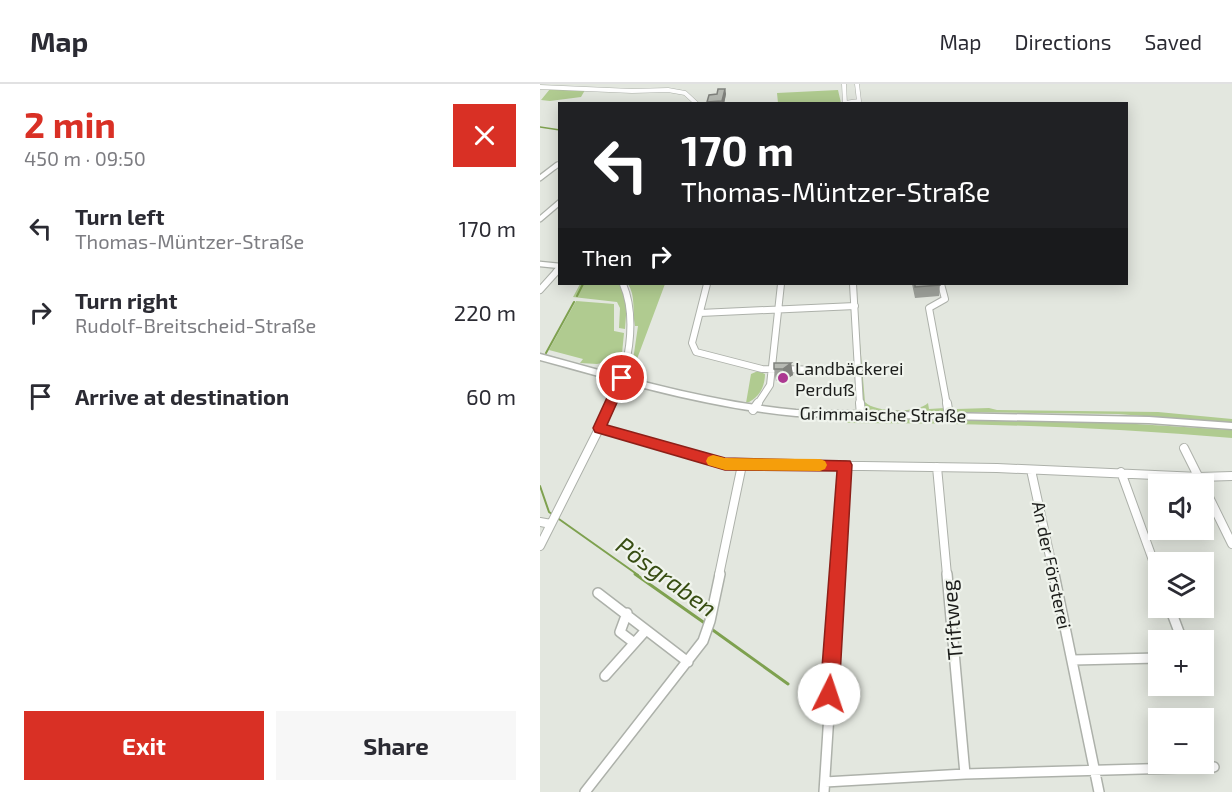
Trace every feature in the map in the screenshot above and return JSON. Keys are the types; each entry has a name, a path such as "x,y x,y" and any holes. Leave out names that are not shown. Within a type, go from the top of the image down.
{"main road":[{"name":"Grimmaische Straße","path":"540,357 753,410 861,415 1149,420 1232,426"}],"street":[{"path":"844,84 845,102"},
{"path":"852,102 859,101 857,84"},
{"path":"647,90 649,85"},
{"path":"540,87 680,91 694,102"},
{"path":"540,178 558,164"},
{"path":"540,219 558,204"},
{"path":"540,264 558,267"},
{"path":"540,290 558,269"},
{"path":"540,546 622,378 626,364 629,298 623,285"},
{"path":"707,285 692,346 696,352 771,370 859,370"},
{"path":"753,410 769,389 781,285"},
{"path":"853,285 861,415"},
{"path":"941,285 945,299 929,308 949,416"},
{"path":"700,313 855,306"},
{"path":"599,428 725,464 997,468 1120,472 1148,475"},
{"path":"1185,448 1197,474"},
{"path":"585,792 703,641 708,627 742,465"},
{"path":"845,465 825,787 965,774 1148,769"},
{"name":"Triftweg","path":"937,467 965,774"},
{"name":"An der Försterei","path":"1031,470 1073,660 1099,792"},
{"path":"1120,472 1150,552"},
{"path":"1214,479 1232,476"},
{"path":"1214,508 1232,544"},
{"path":"540,522 554,519"},
{"path":"598,593 688,662"},
{"path":"627,613 620,632 633,642"},
{"path":"604,676 646,630"},
{"path":"1073,660 1148,658"}],"green space":[{"path":"550,89 585,90 581,97 541,100"},
{"path":"838,90 841,102 778,102 777,93"},
{"path":"579,285 620,285 627,302 625,329 619,328 620,308 617,302 573,297"},
{"path":"628,285 665,285 634,367 632,367 638,326 635,326"},
{"path":"855,285 865,402 870,406 887,410 915,409 928,403 929,409 945,408 945,412 867,411 863,406"},
{"path":"576,301 614,304 614,331 624,333 621,364 613,367 609,366 610,361 597,364 580,363 583,359 549,350"},
{"path":"758,371 765,374 764,383 758,395 746,403 751,374"},
{"path":"957,409 997,410 1158,412 1232,419 1232,423 1118,414 957,412"},
{"path":"847,418 1104,422 1232,430 1232,438 1039,426 847,423"}],"building":[{"path":"718,89 725,89 722,101 707,102 709,95 717,94"},
{"path":"915,285 940,285 915,287"},
{"path":"774,363 791,363 783,369 774,369"}],"waterway":[{"name":"Pösgraben","path":"540,127 558,130"},
{"name":"Pösgraben","path":"577,296 582,285"},
{"name":"Pösgraben","path":"546,353 574,302"},
{"name":"Pösgraben","path":"540,486 549,512 638,575"},
{"name":"Pösgraben","path":"635,574 706,624"},
{"name":"Pösgraben","path":"710,628 788,684"},
{"name":"Pösgraben","path":"809,698 821,706"}],"slow traffic":[{"path":"713,461 725,464 820,465"}],"place":[{"name":"Landbäckerei Perduß","path":"783,378"}],"route":[{"path":"622,378 620,388 599,428 725,464 845,465 829,694"}]}
